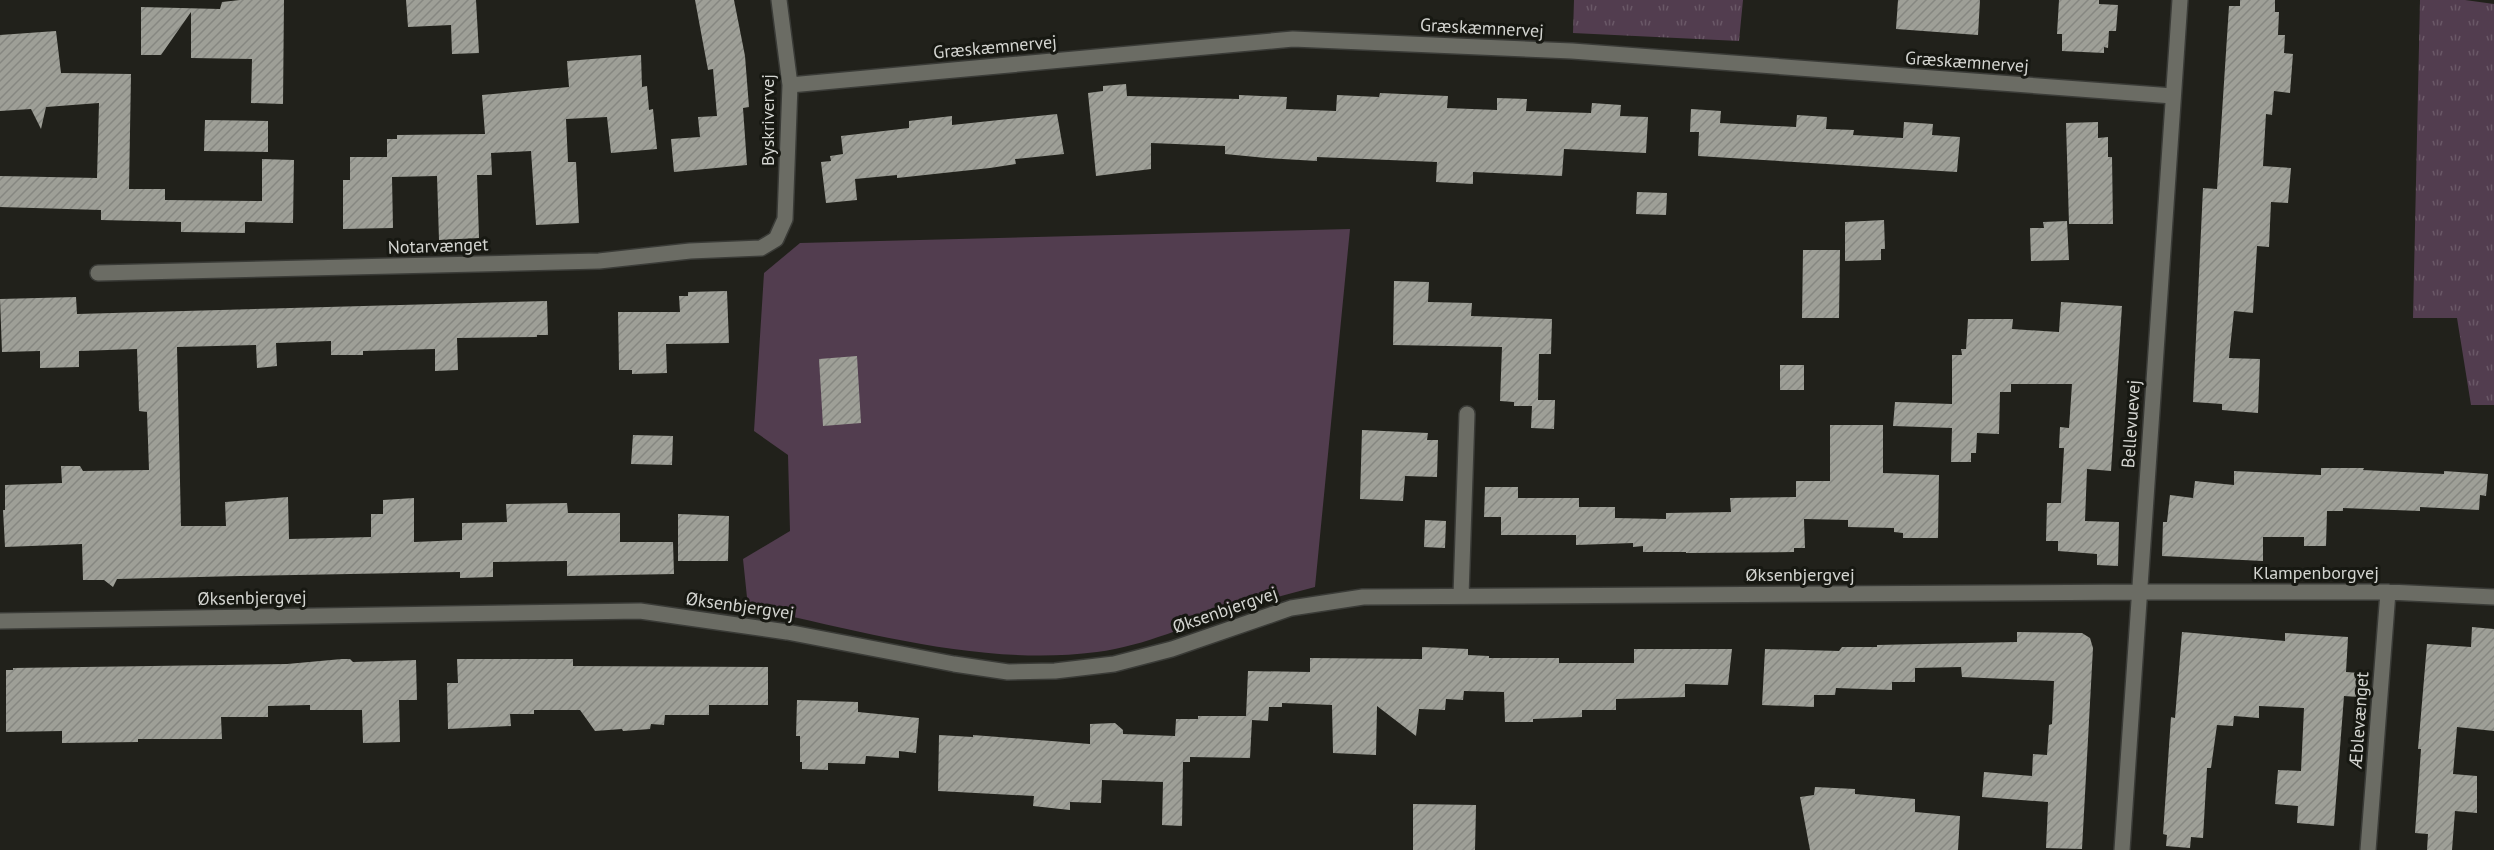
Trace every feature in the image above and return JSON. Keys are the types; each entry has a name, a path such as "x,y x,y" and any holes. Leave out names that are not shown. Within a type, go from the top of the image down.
{"street":[{"name":"Byskrivervej","path":"776,239 785,219 790,85 779,0"},
{"name":"Bellevuevej","path":"2122,850 2180,0"},
{"name":"Græskæmnervej","path":"790,85 1293,39 1572,51 2173,96"},
{"name":"Notarvænget","path":"98,273 599,261 690,250 761,248 776,239"},
{"path":"1461,597 1467,414"},
{"name":"Klampenborgvej","path":"2139,592 2388,592 2494,597"},
{"name":"Øksenbjergvej","path":"0,621 640,611 787,632 985,669 1019,672 1081,668 1144,657 1291,608 1363,597 2139,592"},
{"name":"Æblevænget","path":"2368,850 2388,592"}],"green space":[{"path":"1574,0 1743,0 1739,41 1573,33"},
{"path":"2420,0 2465,0 2494,4 2494,405 2471,405 2457,318 2413,318"},
{"path":"1350,229 1315,587 1236,609 1133,645 1097,652 1054,655 1010,655 966,651 878,636 748,607 743,559 790,531 788,455 754,431 764,273 800,243"}],"building":[{"path":"284,0 283,104 251,103 252,59 191,58 191,12 161,55 141,55 141,7 220,9 222,2"},
{"path":"406,0 476,0 479,53 452,54 451,25 408,27"},
{"path":"695,0 734,0 745,56 749,107 743,108 747,165 674,172 671,139 700,137 698,117 717,116 713,69 708,70"},
{"path":"1898,0 1980,0 1978,35 1896,29"},
{"path":"2059,0 2099,0 2099,4 2118,5 2116,31 2109,31 2108,48 2104,47 2104,53 2062,51 2062,34 2057,34"},
{"path":"2240,0 2275,0 2275,12 2279,12 2278,35 2285,35 2284,53 2293,54 2290,93 2274,91 2272,115 2266,114 2263,166 2291,168 2288,203 2271,202 2269,247 2257,246 2253,313 2234,311 2229,358 2260,359 2258,413 2222,410 2222,404 2193,402 2203,188 2217,189 2229,6 2240,6"},
{"path":"56,31 61,73 131,74 129,189 165,189 165,200 262,201 262,159 294,160 293,223 245,222 245,233 181,232 181,222 101,220 101,210 0,207 0,176 97,178 99,103 46,107 41,129 31,109 0,111 0,35"},
{"path":"641,55 642,87 647,86 649,110 653,109 657,149 611,153 607,117 566,119 568,162 576,162 579,223 536,225 531,151 491,153 492,175 477,175 479,238 439,240 437,176 392,177 393,228 343,229 343,180 350,180 350,157 387,157 387,139 397,139 397,135 485,134 482,95 569,87 567,61"},
{"path":"1126,84 1127,96 1239,99 1239,95 1287,97 1286,109 1336,111 1337,95 1379,97 1380,93 1448,96 1447,108 1497,110 1497,98 1527,99 1526,111 1591,113 1592,103 1621,105 1620,116 1648,117 1646,153 1564,149 1562,176 1473,172 1473,184 1436,182 1437,162 1317,157 1317,161 1266,158 1225,154 1225,146 1151,143 1151,169 1096,176 1088,93 1103,91 1103,86"},
{"path":"1691,109 1721,111 1720,123 1796,127 1797,115 1827,117 1826,129 1854,130 1853,135 1903,138 1904,122 1933,124 1932,135 1960,137 1957,172 1698,156 1699,132 1690,132"},
{"path":"1057,114 1064,154 1015,159 1016,164 990,168 897,178 897,175 855,179 857,200 826,203 821,162 831,161 830,156 843,154 841,136 909,128 909,121 952,116 952,125"},
{"path":"205,120 268,121 268,152 204,151"},
{"path":"2098,122 2098,138 2108,137 2108,157 2112,157 2113,224 2069,224 2066,123"},
{"path":"1637,192 1667,193 1666,215 1636,214"},
{"path":"1884,220 1885,249 1881,249 1881,260 1845,261 1845,222"},
{"path":"2067,221 2069,260 2031,261 2030,228 2044,228 2043,222"},
{"path":"1803,250 1840,250 1839,318 1802,318"},
{"path":"1394,281 1429,282 1428,302 1472,303 1471,316 1552,319 1551,354 1539,354 1538,400 1555,400 1554,429 1531,428 1532,406 1514,406 1514,402 1500,401 1502,347 1393,345"},
{"path":"727,291 729,343 666,344 667,373 632,374 632,370 619,370 618,312 680,312 679,296 688,296 688,292"},
{"path":"76,297 77,314 547,301 548,335 457,338 458,370 435,371 435,349 363,351 363,355 331,355 331,341 276,343 277,366 257,368 256,345 177,347 181,526 226,526 225,502 288,497 289,539 371,537 371,514 383,514 383,500 414,498 414,542 462,540 462,523 507,522 506,504 567,503 568,513 620,513 620,542 673,542 674,574 567,576 567,561 493,562 493,577 460,578 460,572 117,579 113,587 104,580 83,580 82,544 5,547 3,510 5,510 5,485 62,483 61,466 80,466 83,471 149,470 147,412 139,411 137,349 79,351 79,367 40,368 40,351 2,352 0,299"},
{"path":"2061,302 2122,306 2111,471 2087,469 2085,521 2119,522 2118,566 2097,565 2097,554 2058,551 2058,541 2046,541 2047,503 2061,503 2064,448 2059,448 2060,427 2069,428 2072,384 2011,384 2011,392 2000,392 1999,434 1977,433 1976,453 1971,453 1971,462 1951,462 1952,428 1893,426 1895,402 1952,404 1952,355 1962,355 1961,349 1966,349 1968,319 2013,319 2012,329 2059,332"},
{"path":"857,356 861,423 823,426 819,359"},
{"path":"1780,365 1804,365 1804,390 1780,390"},
{"path":"1830,425 1883,425 1883,473 1939,475 1938,538 1903,538 1903,533 1894,532 1894,528 1848,527 1848,520 1804,519 1805,548 1794,548 1794,552 1643,552 1643,546 1633,547 1633,543 1576,545 1576,535 1501,535 1501,517 1484,517 1485,487 1518,487 1518,498 1579,498 1579,507 1615,507 1615,518 1666,519 1666,513 1731,512 1730,498 1796,497 1796,481 1830,481"},
{"path":"1362,430 1428,433 1427,440 1438,440 1437,477 1405,476 1403,501 1360,499"},
{"path":"633,435 673,436 672,465 631,464"},
{"path":"2321,468 2488,474 2486,496 2480,495 2479,510 2420,507 2420,511 2343,508 2343,511 2327,511 2326,546 2304,546 2304,537 2263,537 2263,561 2162,556 2163,522 2167,522 2170,495 2193,498 2195,481 2234,485 2234,471 2321,475"},
{"path":"678,514 729,516 728,561 678,561"},
{"path":"1425,520 1446,521 1445,548 1424,547"},
{"path":"2472,627 2494,629 2494,731 2457,727 2453,774 2477,776 2477,813 2455,811 2452,850 2427,850 2428,834 2415,833 2421,749 2418,749 2427,644 2471,647"},
{"path":"2017,632 2082,633 2090,638 2093,648 2082,849 2046,848 2048,802 1982,797 1984,772 2032,776 2033,754 2047,755 2049,725 2052,724 2054,681 1962,677 1961,667 1915,668 1915,682 1892,682 1892,690 1836,688 1835,695 1814,695 1814,707 1762,705 1765,649 1839,651 1842,647 1877,647 1877,645 2017,642"},
{"path":"2182,632 2285,641 2285,633 2348,637 2346,672 2360,673 2358,697 2344,696 2334,826 2297,823 2298,806 2275,804 2278,770 2301,771 2304,708 2259,706 2259,718 2234,716 2233,726 2217,725 2211,768 2207,768 2203,838 2191,837 2190,848 2166,846 2167,835 2163,834 2171,717 2175,718"},
{"path":"1422,647 1468,649 1468,655 1489,656 1489,658 1559,658 1559,663 1634,663 1634,649 1732,649 1728,685 1685,684 1685,697 1616,699 1616,710 1582,710 1582,717 1533,719 1533,722 1505,722 1504,692 1464,691 1463,700 1446,699 1445,710 1419,709 1416,736 1377,706 1376,755 1333,753 1332,705 1282,703 1282,707 1269,707 1268,721 1252,720 1250,758 1190,757 1190,762 1183,762 1182,826 1162,825 1163,782 1102,780 1101,803 1070,802 1070,810 1033,806 1034,796 938,791 939,735 973,737 973,735 1090,744 1090,724 1115,723 1123,730 1123,734 1175,736 1176,719 1198,719 1198,716 1246,716 1248,671 1310,672 1310,658 1422,659"},
{"path":"350,659 353,662 416,660 417,700 399,700 400,742 363,743 362,710 310,710 310,705 268,706 268,717 221,717 222,739 138,739 138,742 62,743 62,731 6,732 6,670 13,670 13,668 287,664"},
{"path":"457,659 573,659 573,666 768,667 768,705 709,705 709,715 665,715 664,725 651,724 650,729 595,731 580,710 534,710 534,714 510,714 511,726 448,729 447,683 458,683"},
{"path":"797,700 858,702 858,712 919,718 916,753 899,751 899,758 866,756 865,764 828,763 828,770 802,769 800,736 796,736"},
{"path":"1815,787 1855,789 1855,794 1915,799 1915,812 1960,816 1958,850 1810,850 1800,797 1814,795"},
{"path":"1413,804 1476,805 1475,850 1413,850"}]}
